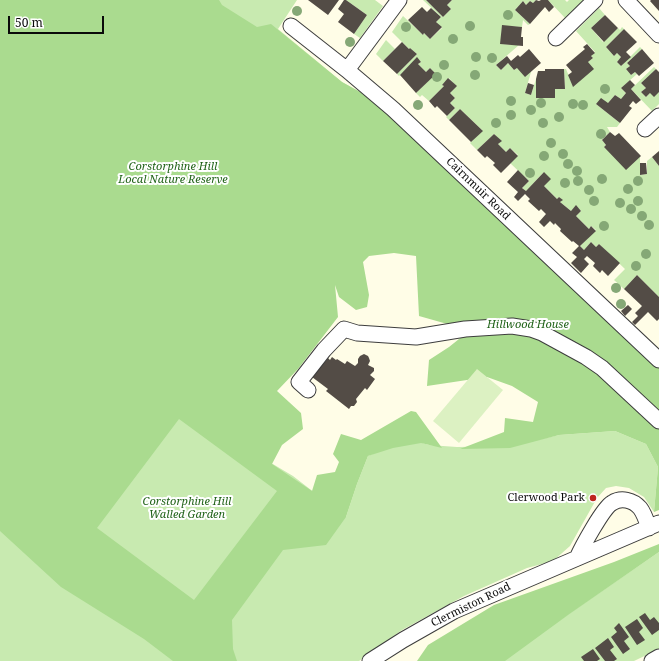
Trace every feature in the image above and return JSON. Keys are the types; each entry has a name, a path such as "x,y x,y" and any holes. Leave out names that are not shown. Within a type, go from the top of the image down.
{"street":[{"path":"347,70 399,0"},
{"path":"556,38 595,0"},
{"path":"626,0 659,36"},
{"name":"Cairnmuir Road","path":"291,26 347,70 393,109 659,360"},
{"path":"645,129 659,116"},
{"path":"308,390 299,382 324,350 344,329 357,333 416,337 465,328 522,326 542,333 594,363 611,376 659,421"},
{"name":"Clermiston Road","path":"370,661 454,611 654,526 640,508 629,500 618,500 610,503 587,538 577,558"},
{"path":"652,661 659,657"}],"green space":[{"name":"Corstorphine Hill Local Nature Reserve","path":"0,0 297,0 278,29 342,82 369,97 187,413 293,476 346,517 368,456 389,447 419,442 429,445 457,447 511,446 559,435 615,431 646,444 658,467 654,512 644,497 629,488 616,486 606,488 597,498 570,546 553,561 527,568 464,596 402,630 359,661 0,661"},
{"name":"Corstorphine Hill Local Nature Reserve","path":"0,0 219,0 222,5 257,27 271,24 342,82 369,97 659,360 659,510 654,512 658,467 646,444 615,431 559,435 510,448 460,449 504,432 505,418 533,422 538,402 512,386 487,377 427,386 429,360 464,335 465,329 419,316 416,256 394,253 369,256 363,262 369,295 367,307 356,310 339,297 335,285 338,317 298,369 277,391 301,413 303,429 282,445 272,464 312,491 317,475 335,472 339,462 333,454 341,434 361,440 411,411 416,412 442,448 421,443 393,448 368,456 346,517 326,545 283,550 232,620 233,649 237,661 173,661 144,639 61,587 0,531","holes":["179,419 277,491 194,600 97,528"]},
{"path":"346,0 375,0 383,6 360,38 354,34 367,15"},
{"path":"423,0 426,0 443,17 451,9 447,5 452,0 536,0 533,3 530,1 526,5 523,1 515,10 530,24 528,25 523,20 522,27 502,26 501,44 519,45 496,65 501,70 508,63 514,70 517,68 531,72 525,93 531,95 536,79 555,89 565,89 564,69 566,69 573,86 588,62 593,58 591,56 595,52 576,31 599,8 605,15 591,28 603,42 618,28 620,30 622,27 624,29 606,47 614,56 617,53 621,57 617,62 621,66 640,47 642,49 627,63 630,66 626,69 631,75 635,72 637,74 621,88 626,93 621,99 615,95 608,103 596,104 620,123 617,127 607,127 610,132 602,140 606,145 604,147 640,157 640,175 647,174 647,161 652,157 659,166 659,297 637,275 624,289 614,280 625,269 599,244 596,247 591,242 584,250 580,246 596,230 591,226 589,229 576,216 581,211 576,206 571,211 560,202 562,200 559,197 557,199 544,186 544,172 526,191 522,188 529,181 510,163 518,155 510,148 506,152 498,144 501,141 494,134 477,150 470,143 482,130 460,109 449,120 446,117 455,108 450,103 455,98 450,93 456,86 449,78 442,85 444,86 429,101 422,95 420,97 416,93 435,74 430,68 426,72 418,64 421,62 417,58 399,76 397,74 417,54 410,48 409,49 392,32 403,16 423,35 424,33 430,39 442,28 436,22 441,17"},
{"path":"548,0 565,0 567,2 569,0 584,0 565,18"},
{"path":"386,40 395,49 383,61 376,54"},
{"path":"654,67 656,69 641,83 646,88 641,92 646,97 650,93 659,92 659,104 652,111 631,89"},
{"path":"477,369 503,390 459,443 433,421"},
{"path":"659,544 659,552 505,661 417,661 428,645 494,605 614,562"},
{"path":"659,552 659,649 634,661 500,661"}],"building":[{"path":"308,0 339,0 328,15"},
{"path":"344,0 367,15 354,34 338,22 344,14 338,9"},
{"path":"426,0 452,0 447,5 451,9 443,17"},
{"path":"536,0 548,0 554,7 549,12 545,7 530,24 515,10 523,1 526,5 530,1 533,3"},
{"path":"659,0 659,11 650,1"},
{"path":"422,7 427,12 431,8 441,17 436,22 442,27 430,39 424,33 423,35 408,20"},
{"path":"605,15 618,28 604,42 591,28"},
{"path":"502,25 522,27 521,37 523,37 523,46 500,44"},
{"path":"624,29 637,42 626,52 631,57 621,66 617,62 621,57 617,53 614,56 606,47"},
{"path":"402,42 417,54 397,74 383,61"},
{"path":"587,44 595,53 591,56 593,58 588,62 594,69 573,87 568,75 572,72 566,65 585,49 583,47"},
{"path":"529,49 541,63 525,77 517,68 514,70 508,63 501,70 496,65 507,56 511,61 518,55 520,57"},
{"path":"642,49 654,63 639,76 635,72 631,75 626,69 630,66 627,63"},
{"path":"417,57 421,62 418,64 426,72 430,68 436,74 416,93 400,75"},
{"path":"545,69 564,69 565,89 555,89 555,98 536,98 536,79 538,71 545,71"},
{"path":"656,69 659,72 659,92 654,97 650,93 646,97 641,92 646,88 641,83"},
{"path":"448,78 457,86 450,93 455,98 450,103 455,108 447,116 437,106 435,108 429,101 444,86 442,85"},
{"path":"630,80 635,85 631,89 641,100 636,104 633,101 629,106 632,108 620,123 596,104 601,98 608,103 615,95 621,99 626,93 621,88"},
{"path":"528,83 534,85 531,95 525,93"},
{"path":"460,109 483,131 471,142 449,120"},
{"path":"610,132 615,136 619,133 641,156 626,170 604,147 606,145 602,140"},
{"path":"494,134 502,141 498,144 506,152 510,148 518,156 501,173 493,165 495,163 487,156 485,158 477,150"},
{"path":"659,151 659,166 652,157"},
{"path":"640,163 646,163 647,174 640,175"},
{"path":"518,170 529,181 522,188 526,191 544,172 551,179 544,186 557,199 559,197 563,200 560,202 571,211 576,205 581,211 576,216 589,229 591,226 596,231 580,246 584,250 591,242 596,247 599,244 620,263 608,276 602,270 600,273 593,266 595,263 587,256 584,259 589,264 581,273 571,263 577,257 572,253 579,246 560,231 561,229 555,223 554,225 550,221 544,227 539,222 546,214 541,209 539,211 528,201 530,199 525,194 518,201 514,197 518,192 507,182"},
{"path":"637,275 659,297 659,319 657,321 648,312 635,325 632,322 638,316 635,313 642,306 624,289"},
{"path":"628,305 632,309 625,316 621,311"},
{"path":"364,354 369,358 370,361 368,365 374,368 374,371 370,375 375,379 367,390 365,388 356,399 357,402 354,406 351,406 349,409 326,391 328,389 312,377 328,358 330,360 332,357 345,364 347,361 355,366 358,363 360,356"},
{"path":"645,613 650,620 654,617 659,623 659,630 652,635 639,617"},
{"path":"637,619 643,628 639,632 645,640 637,645 625,627"},
{"path":"619,623 629,637 624,641 630,649 623,654 611,637 617,632 614,628"},
{"path":"608,638 614,647 610,650 617,659 614,661 605,661 595,648"},
{"path":"593,649 600,659 597,661 584,661 581,657"}],"place":[{"name":"Clerwood Park","path":"593,498"}],"park label":[{"name":"Hillwood House","path":"528,325"},
{"name":"Corstorphine Hill Walled Garden","path":"187,508"}]}
